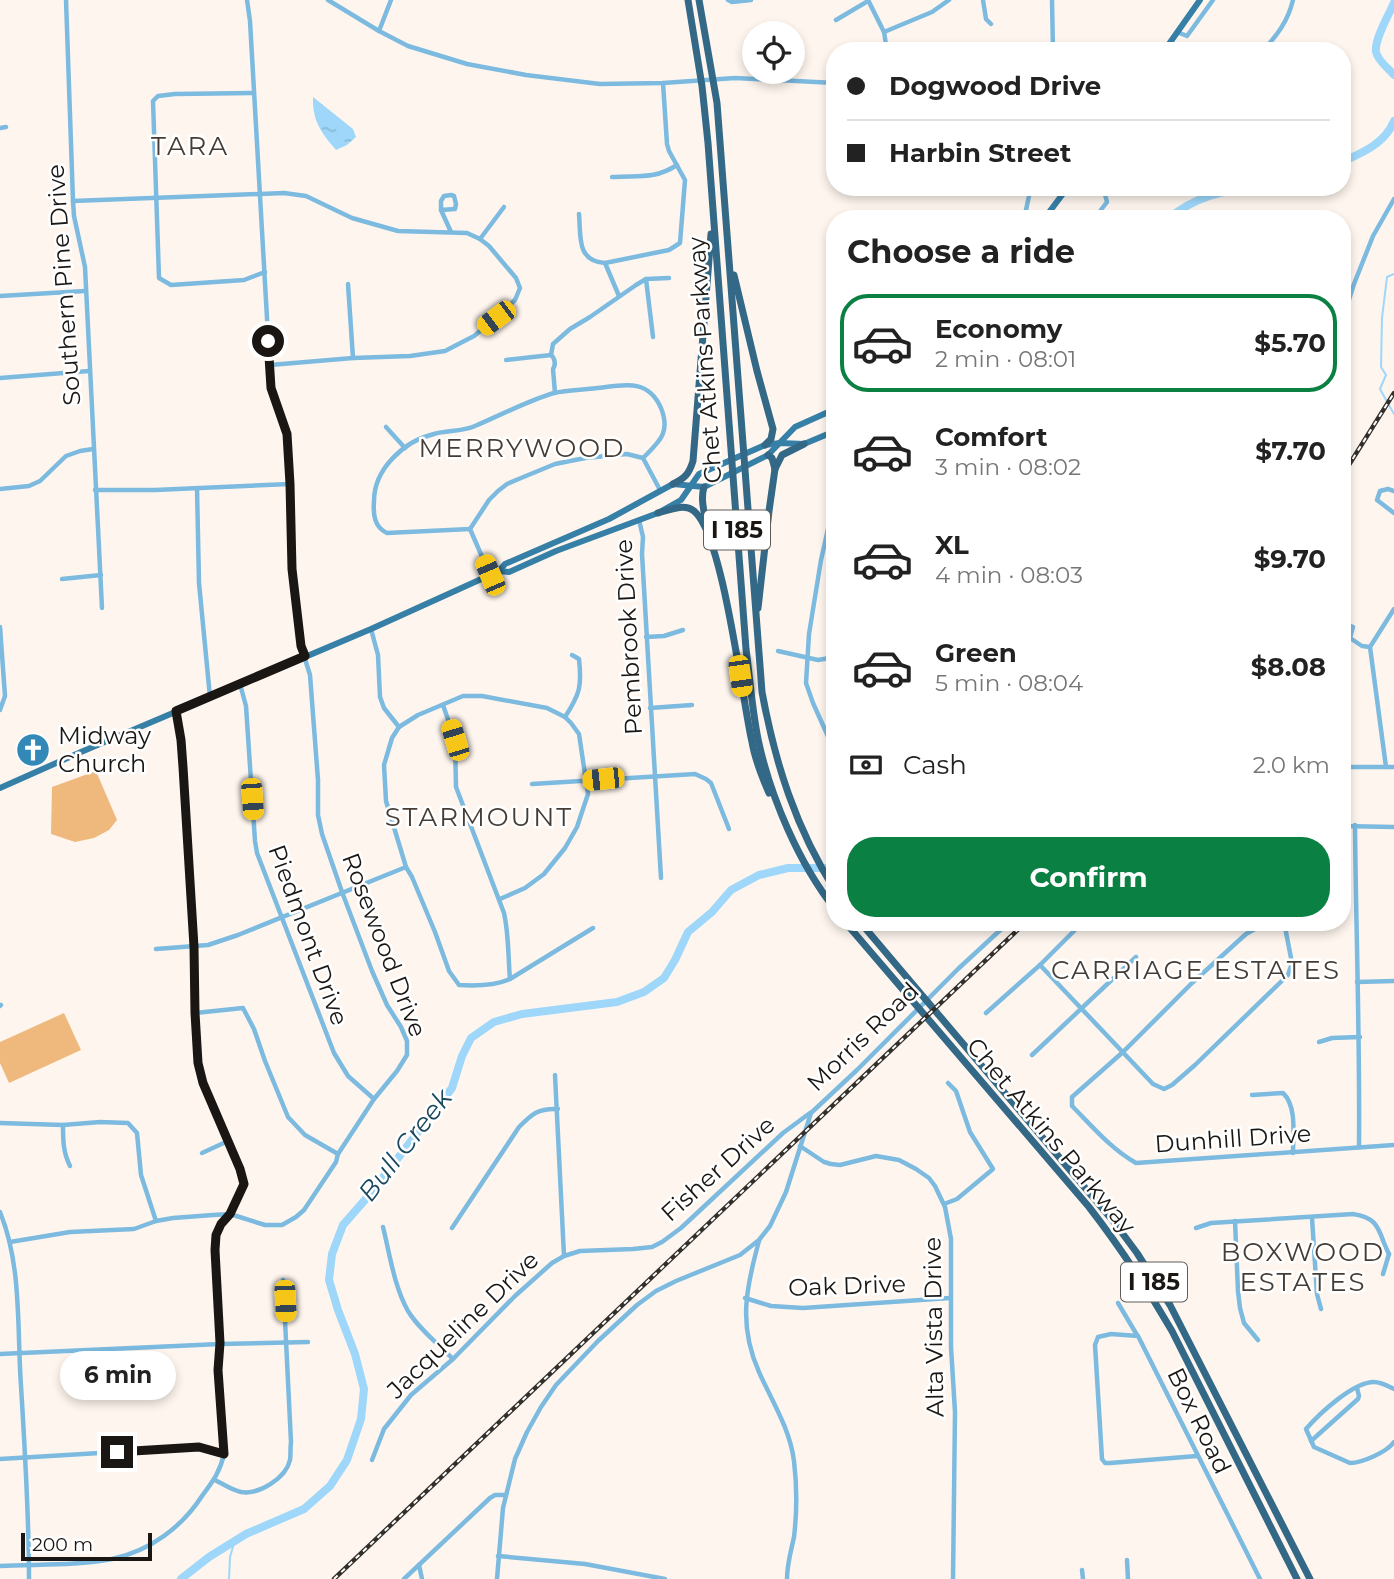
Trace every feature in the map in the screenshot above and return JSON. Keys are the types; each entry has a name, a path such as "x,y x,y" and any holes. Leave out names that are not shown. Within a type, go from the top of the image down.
{"highway":[{"name":"Chet Atkins Parkway","path":"688,0 702,86 752,703 772,788 792,840"},
{"name":"Chet Atkins Parkway","path":"699,0 717,103 762,692 769,732 787,793 806,841 826,875"},
{"path":"725,203 735,280 774,429 771,439 765,445"},
{"path":"673,484 689,473 693,461 713,212"},
{"path":"756,629 775,469 782,455 804,444"},
{"path":"768,456 772,458 775,469"},
{"path":"704,487 703,506 729,614 752,745 777,814 826,897"},
{"path":"658,513 682,507 695,511 708,531"},
{"name":"Chet Atkins Parkway","path":"853,931 1089,1207 1124,1253 1172,1331 1297,1579"},
{"name":"Chet Atkins Parkway","path":"867,931 1114,1222 1136,1254 1170,1306 1310,1579"}],"main road":[{"path":"1170,42 1199,0"},
{"path":"0,788 371,629 499,571 505,564 609,519 673,484 704,487 768,456 795,426 826,413"},
{"path":"499,571 509,572 553,552 658,513 681,500 699,474 765,445 804,444 826,435"}],"street":[{"name":"Southern Pine Drive","path":"66,0 73,201 85,267 102,608"},
{"name":"Rosewood Drive","path":"10,1242 69,1232 134,1228 173,1218 230,1214 265,1226 282,1225 304,1210 374,1099 407,1055 407,1041 387,1005 342,892 318,816 311,688 301,646 292,569 287,434 271,388 247,0"},
{"path":"328,0 408,46 495,70 597,84 735,78 826,83"},
{"path":"379,31 391,0"},
{"path":"728,0 751,0"},
{"path":"836,20 868,0 884,32 886,42"},
{"path":"884,32 932,12 949,0"},
{"path":"983,0 986,19 991,24"},
{"path":"1052,0 1053,42"},
{"path":"1176,32 1187,36 1213,0"},
{"path":"1270,42 1283,26 1293,0"},
{"path":"579,214 582,250 595,262 605,263 669,250 680,243 685,180 667,144 663,83"},
{"path":"253,93 175,93 158,96 153,100 159,278 171,285 244,280 265,272"},
{"path":"612,177 657,175 666,173 677,165"},
{"path":"73,201 284,193 306,196 352,218 398,231 467,233 480,239 502,260 520,288 515,300 496,318 445,351 410,356 270,365"},
{"path":"1351,293 1373,236 1394,199"},
{"path":"480,239 503,207"},
{"path":"441,210 452,233"},
{"path":"605,263 619,296"},
{"path":"555,393 555,367 551,355 553,344 570,329 646,279 669,278"},
{"path":"646,279 653,337"},
{"path":"348,284 353,358"},
{"path":"0,296 85,291"},
{"path":"506,360 551,355"},
{"path":"0,378 89,371"},
{"path":"470,529 387,533 380,530 375,522 374,498 376,485 387,463 425,436 475,426 555,393 625,384 645,388 658,401 663,414 665,427 660,442 643,458"},
{"path":"386,427 405,448"},
{"path":"0,489 29,486 40,481 66,457 93,449"},
{"path":"470,529 489,500 507,484 555,464 627,454 643,458 660,491"},
{"path":"95,490 290,484"},
{"path":"197,488 199,583 210,697"},
{"path":"1394,491 1380,491 1377,500 1394,513"},
{"name":"Pembrook Drive","path":"639,519 643,537 646,637 661,878"},
{"path":"470,529 490,575"},
{"path":"826,538 806,658 806,683 813,704 826,728"},
{"path":"62,579 101,575"},
{"path":"1386,767 1370,647 1394,609"},
{"path":"0,626 5,696 0,710"},
{"path":"371,629 378,655 380,697 384,708 398,727"},
{"path":"646,637 664,636 683,630"},
{"path":"1351,639 1362,646 1370,647"},
{"path":"778,651 818,660 826,659"},
{"path":"565,717 577,699 579,690 579,659 572,655"},
{"name":"Piedmont Drive","path":"240,683 246,706 257,853 334,1053 348,1076 374,1099"},
{"path":"500,899 525,888 544,874 565,848 577,827 588,794 579,734 565,717 547,708 482,696 463,696 418,715 398,727 384,765 386,801 406,867 449,971 459,985 500,983 593,928"},
{"path":"443,705 455,740 456,787 504,913 508,933 510,979"},
{"path":"650,708 691,705"},
{"path":"0,1566 114,1559 164,1537 183,1521 215,1480 224,1454 218,1370 220,1343 216,1235 230,1214 244,1184 229,1141 203,1083 198,1063 183,767 176,711"},
{"path":"1351,767 1394,767"},
{"path":"531,784 695,774 711,783 729,829"},
{"path":"1351,825 1394,827"},
{"path":"1355,825 1360,1037 1359,1146"},
{"path":"156,949 194,947 218,942 406,867"},
{"name":"Morris Road","path":"497,1579 505,1495 527,1432 549,1395 580,1358 656,1291 740,1255 759,1240 770,1226 786,1192 811,1113 999,931"},
{"path":"986,1013 1074,931"},
{"path":"1123,1052 1192,983 1251,931"},
{"path":"1040,965 1153,1084 1164,1089 1172,1086 1288,975 1292,963 1284,931"},
{"path":"1032,1055 1136,957"},
{"path":"1357,982 1394,981"},
{"path":"195,1013 243,1008 288,1116 305,1135 338,1154"},
{"path":"1320,1042 1332,1038 1360,1037"},
{"name":"Dunhill Drive","path":"1123,1052 1072,1097 1072,1106 1100,1135 1136,1163 1394,1145"},
{"path":"555,1075 564,1256"},
{"path":"943,1204 957,1199 993,1169 970,1132 956,1091 948,1083"},
{"path":"1252,1095 1283,1093 1288,1098 1292,1110 1293,1153"},
{"path":"452,1228 519,1127 540,1110 558,1109"},
{"name":"Fisher Drive","path":"564,1256 580,1251 652,1247 662,1242 783,1133 811,1113"},
{"path":"0,1123 128,1123 137,1133 141,1175 156,1221"},
{"path":"63,1125 63,1144 70,1166"},
{"path":"202,1153 229,1141"},
{"name":"Alta Vista Drive","path":"800,1146 831,1164 840,1165 876,1156 899,1160 929,1178 939,1192 951,1239 951,1347 955,1412 953,1579"},
{"path":"0,1212 10,1242 15,1280 29,1579"},
{"path":"1196,1228 1211,1223 1341,1214 1366,1217 1377,1225 1392,1254 1383,1275"},
{"path":"1312,1218 1317,1294 1321,1309"},
{"path":"1235,1221 1240,1308 1244,1323 1258,1340"},
{"path":"383,1227 399,1291 408,1311 453,1359"},
{"path":"759,1240 746,1298 747,1331 757,1368 791,1443 796,1514 787,1579"},
{"name":"Jacqueline Drive","path":"372,1460 384,1429 411,1395 453,1359 515,1296 552,1263 564,1256"},
{"path":"215,1480 242,1492 262,1489 284,1472 290,1461 283,1280"},
{"name":"Oak Drive","path":"746,1298 771,1306 803,1308 950,1298"},
{"name":"Box Road","path":"1118,1303 1138,1336 1259,1579"},
{"path":"1138,1336 1098,1336 1095,1345 1102,1459 1105,1462 1197,1456"},
{"path":"0,1354 220,1343 308,1342"},
{"path":"1388,1385 1394,1377"},
{"path":"1394,1389 1374,1382 1364,1384 1331,1403 1306,1429 1314,1447 1350,1464 1390,1448 1394,1442"},
{"path":"1311,1441 1359,1399 1357,1388"},
{"path":"0,1459 199,1447 224,1454"},
{"path":"18,1458 24,1448"},
{"path":"404,1579 490,1498 505,1495"},
{"path":"498,1556 597,1566 665,1579"},
{"path":"1127,1560 1128,1579"},
{"path":"419,1565 422,1579"},
{"path":"1082,1570 1083,1579"}],"shaded area":[{"path":"96,771 117,820 109,830 94,838 75,842 51,834 52,787"},
{"path":"64,1013 81,1050 9,1083 0,1063 0,1042"}],"water":[{"path":"313,97 353,129 356,137 347,145 336,150 326,138 318,126"}],"waterway":[{"name":"Bull Creek","path":"1394,3 1379,34 1376,47 1379,58 1394,75"},
{"name":"Bull Creek","path":"1351,158 1379,141 1394,121"},
{"name":"Bull Creek","path":"1180,210 1209,196"},
{"path":"1394,274 1387,277 1382,318 1381,367 1386,375 1380,389 1394,414"},
{"name":"Bull Creek","path":"181,1579 209,1557 246,1534 304,1509 330,1486 347,1460 361,1419 364,1389 355,1354 329,1280 332,1254 343,1225 452,1088 471,1038 494,1022 522,1014 617,1002 644,992 664,978 688,932 712,912 731,890 759,875 788,868 826,868"},
{"path":"229,1579 230,1557 235,1540"}],"railway":[{"path":"1351,462 1394,393"},
{"path":"334,1579 1017,931"}],"place":[{"name":"Midway Church","path":"33,750"}],"district":[{"name":"TARA","path":"190,146"},
{"name":"MERRYWOOD","path":"522,448"},
{"name":"STARMOUNT","path":"479,817"},
{"name":"CARRIAGE ESTATES","path":"1196,970"},
{"name":"BOXWOOD ESTATES","path":"1303,1267"}],"route":[{"path":"117,1452 199,1447 224,1454 218,1370 220,1343 216,1235 230,1214 244,1184 234,1153 203,1083 198,1063 183,767 176,711 305,656 301,646 292,569 287,434 271,388 268,341"}]}
